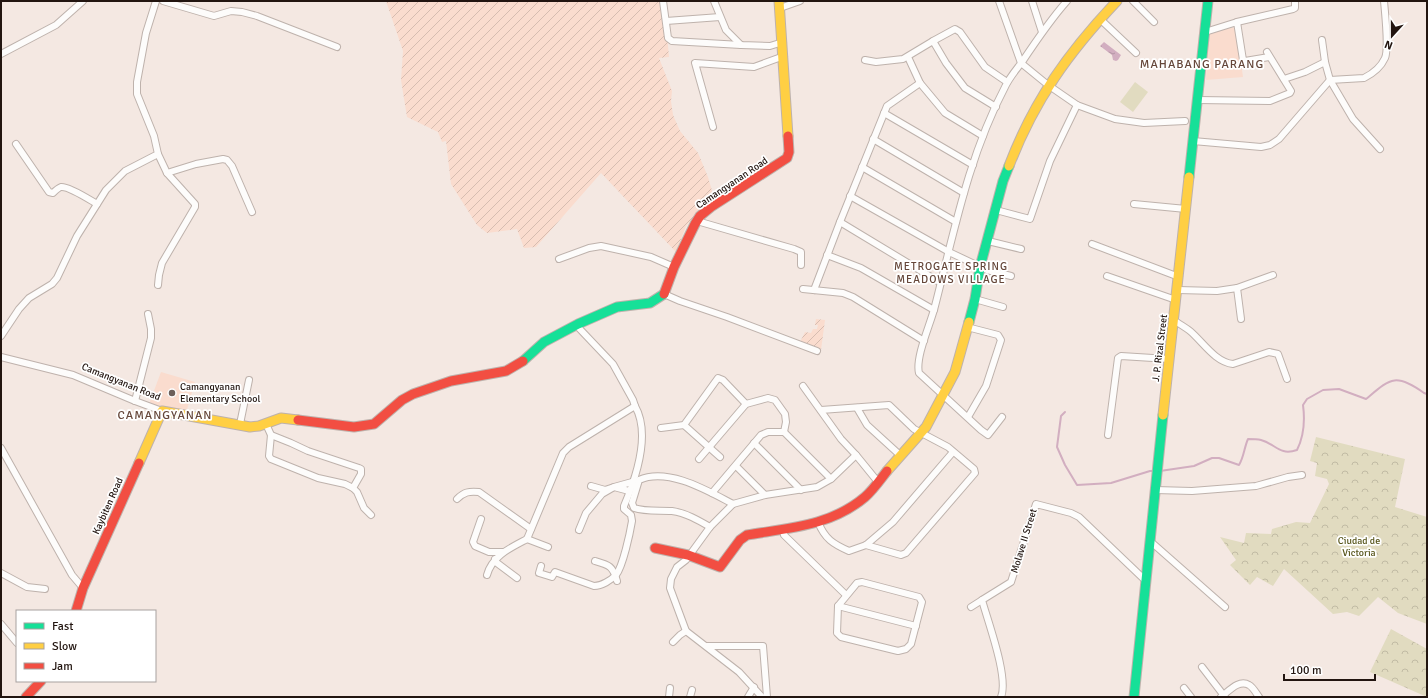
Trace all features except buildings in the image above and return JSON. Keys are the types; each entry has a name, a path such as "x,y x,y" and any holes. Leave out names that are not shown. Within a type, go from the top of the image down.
{"street":[{"path":"1,54 56,24 83,1"},
{"path":"156,1 146,33 137,82 137,94 154,136 158,154 167,173 195,204 192,212 162,263 158,285"},
{"path":"163,1 214,16 231,11 242,12 257,16 337,46"},
{"path":"663,1 668,38 672,41 770,46 783,42"},
{"path":"714,1 726,30 741,45"},
{"path":"780,4 800,1"},
{"path":"999,1 1021,63 1048,86 1077,105 1115,119 1144,123 1185,121"},
{"path":"1032,1 1042,32"},
{"path":"1133,1 1154,22"},
{"name":"J. P. Rizal Street","path":"1134,697 1208,1"},
{"path":"1205,32 1237,22 1293,10 1295,8 1295,1"},
{"path":"1193,141 1261,148 1270,145 1279,139 1330,80 1364,78 1369,75 1382,64 1386,57 1384,1"},
{"path":"1002,417 988,435 919,373 917,368 934,310 964,193 983,136 1007,82 1065,2"},
{"path":"655,548 672,550 690,555 720,567 740,540 747,534 813,524 834,517 849,509 866,496 921,433 955,372 974,299 980,267 1003,181 1019,139 1048,86 1074,49 1114,2"},
{"name":"Camangyanan Road","path":"1,357 73,375 162,411 250,426 266,424 282,418 354,427 374,424 402,400 413,394 451,381 506,371 525,360 544,342 576,325 617,306 650,302 659,298 664,294 674,266 700,216 787,158 789,152 780,4"},
{"path":"666,20 720,17"},
{"path":"1100,18 1136,53"},
{"path":"1198,100 1270,101 1291,92 1268,55 1245,61 1243,60 1237,22"},
{"path":"865,60 876,62 903,59 933,41 957,30 985,67 1007,82"},
{"path":"1322,40 1325,62 1330,80 1353,119 1380,150"},
{"path":"933,41 946,63 965,88 996,107"},
{"path":"713,126 695,63 754,67 784,56"},
{"path":"908,57 920,83 944,113 983,136"},
{"path":"1284,79 1305,72 1325,62"},
{"path":"814,290 872,140 887,106 920,83"},
{"path":"996,210 1030,219 1050,161 1077,105"},
{"path":"884,113 973,165"},
{"path":"872,140 964,193"},
{"path":"16,144 49,192 53,193 60,187 63,187 74,191 97,204"},
{"path":"2,332 29,298 52,284 58,278 77,236 106,190 125,171 158,154"},
{"path":"167,173 196,164 223,159 227,160 232,166 252,212"},
{"path":"862,167 956,222"},
{"path":"850,196 949,252 987,270 1011,276"},
{"path":"1134,204 1186,209"},
{"path":"697,221 794,249 801,252 801,265"},
{"path":"840,222 941,283"},
{"path":"988,241 1021,249"},
{"path":"1092,244 1179,277"},
{"path":"559,259 589,248 601,246 651,257 674,266"},
{"path":"827,255 861,268 934,310"},
{"path":"1178,290 1217,291 1237,288 1273,274"},
{"path":"1107,276 1176,300"},
{"path":"1237,288 1242,319"},
{"path":"803,289 843,293 848,295 924,341"},
{"path":"664,294 816,350"},
{"path":"974,299 1003,306"},
{"path":"135,401 151,338 148,314"},
{"path":"1174,320 1191,332 1222,361 1228,363 1233,364 1269,352 1278,354 1287,379"},
{"path":"541,566 539,573 552,577 555,572 594,586 600,586 616,578 632,520 632,515 624,509 624,506 642,445 643,432 633,400 613,364 576,325"},
{"path":"967,327 998,335 1001,340 986,386 968,417"},
{"path":"1108,435 1118,358 1121,356 1169,359"},
{"path":"662,428 684,425 718,378 723,380 746,404"},
{"path":"240,424 249,380"},
{"path":"802,386 841,439 878,482"},
{"path":"698,459 746,404 768,398 775,400 784,414 786,422 784,432"},
{"path":"821,410 889,405 914,429 948,447 974,469 974,473 906,554 902,556 866,545"},
{"path":"487,574 489,566 503,552 527,539 563,453 635,406"},
{"path":"857,408 867,425 901,456"},
{"name":"Kaybiten Road","path":"76,610 83,588 162,411"},
{"path":"266,424 271,435 269,456 271,459 318,478 345,484 353,488 357,492 364,508 371,515"},
{"path":"684,425 720,457"},
{"path":"712,493 754,443 762,435 768,432 784,432 831,479"},
{"path":"271,435 326,458 362,469 361,474 353,488"},
{"path":"754,443 801,490"},
{"path":"1,448 72,575 83,588"},
{"path":"818,522 833,543 848,551 866,545 893,522 953,452"},
{"path":"762,697 739,672 686,631 670,588 671,579 676,567 686,560 710,527 733,504 765,496 817,487 831,479 856,455"},
{"path":"736,466 765,496"},
{"path":"1156,486 1192,491 1256,486 1288,477 1302,476"},
{"path":"710,527 692,517 673,511 640,510 634,508 632,503 639,480 646,477 665,477 689,482 733,504"},
{"path":"591,486 605,490 632,482"},
{"path":"579,530 586,513 602,494 614,487 629,491"},
{"path":"457,499 462,493 471,491 479,492 531,529"},
{"name":"Molave II Street","path":"982,600 1011,582 1036,504 1071,513 1079,517 1146,581"},
{"path":"481,519 473,542 475,546 489,552 503,552"},
{"path":"783,529 784,535 846,595"},
{"path":"527,539 548,547"},
{"path":"1150,541 1225,607"},
{"path":"495,559 517,578"},
{"path":"594,561 608,565 616,578"},
{"path":"1,573 27,587 45,589"},
{"path":"862,582 919,597 922,602 911,644 906,649 898,652 841,637 837,633 838,606 846,595 857,583 862,582"},
{"path":"971,607 982,600 1000,664 1003,684 1003,692 1001,697"},
{"path":"838,606 916,626"},
{"path":"1,624 16,642"},
{"path":"673,642 686,631"},
{"path":"707,646 763,646 767,697"},
{"path":"1202,668 1223,696 1238,684 1243,684 1249,685 1259,697"},
{"path":"26,697 40,682"},
{"path":"748,697 754,687"},
{"path":"670,688 670,697"},
{"path":"1184,688 1191,697"},
{"path":"690,697 692,690"}],"shaded area":[{"path":"386,1 664,1 669,57 659,58 672,91 671,101 673,115 680,131 698,153 713,194 707,204 686,226 676,252 601,173 536,247 524,248 517,229 487,233 477,225 451,184 446,141 442,142 438,132 407,117 401,80 403,51"},
{"path":"1236,27 1243,77 1206,80 1208,33"},
{"path":"816,319 825,320 821,350 800,342 805,332 811,333 813,329 817,329 818,325 815,325"},
{"name":"Camangyanan Elementary School","path":"161,372 195,382 186,413 149,404"}],"green space":[{"path":"1135,82 1148,92 1133,112 1120,102"},
{"name":"Ciudad de Victoria","path":"1316,437 1405,459 1395,507 1427,517 1427,624 1398,613 1378,597 1359,616 1347,612 1333,614 1284,569 1273,586 1257,577 1250,585 1230,565 1236,560 1220,537 1244,543 1246,533 1271,534 1272,529 1296,522 1310,523 1329,484 1327,479 1315,476 1317,463 1310,461"},
{"path":"1391,629 1427,649 1427,697 1370,672"}],"water":[{"path":"1104,42 1121,55 1118,60 1113,60 1112,55 1100,46"}],"waterway":[{"path":"1160,471 1194,466 1212,458 1219,458 1239,465 1248,439 1261,440 1286,452 1297,450 1303,428 1303,405 1307,399 1323,390 1339,389 1366,399 1387,383 1399,380 1406,382 1427,394"},
{"path":"1065,412 1061,416 1057,447 1065,465 1077,485 1111,483 1150,471 1155,471"}],"traffic: fast":[{"path":"1189,177 1208,1"},
{"path":"969,322 975,299 980,267 1003,181 1009,166"},
{"path":"523,361 544,342 578,324 617,307 650,303 664,294"},
{"path":"1134,697 1163,415"}],"traffic: slow":[{"path":"779,1 788,136"},
{"path":"1009,166 1030,120 1054,78 1083,39 1117,1"},
{"path":"1163,415 1189,177"},
{"path":"887,471 926,427 955,372 969,322"},
{"path":"139,463 162,411 250,427 259,426 281,418 298,420"}],"traffic: jam":[{"path":"664,294 674,267 700,216 711,207 787,158 789,152 788,136"},
{"path":"298,420 354,427 374,424 402,400 413,394 451,381 506,371 523,361"},
{"path":"76,610 83,588 139,463"},
{"path":"655,548 688,555 720,567 740,540 747,535 794,528 824,520 838,514 852,507 865,497 887,471"},
{"path":"26,697 40,682"}],"place":[{"name":"Camangyanan Elementary School","path":"172,393"}],"district":[{"name":"MAHABANG PARANG","path":"1202,64"},
{"name":"METROGATE SPRING MEADOWS VILLAGE","path":"951,272"},
{"name":"CAMANGYANAN","path":"165,415"}]}
